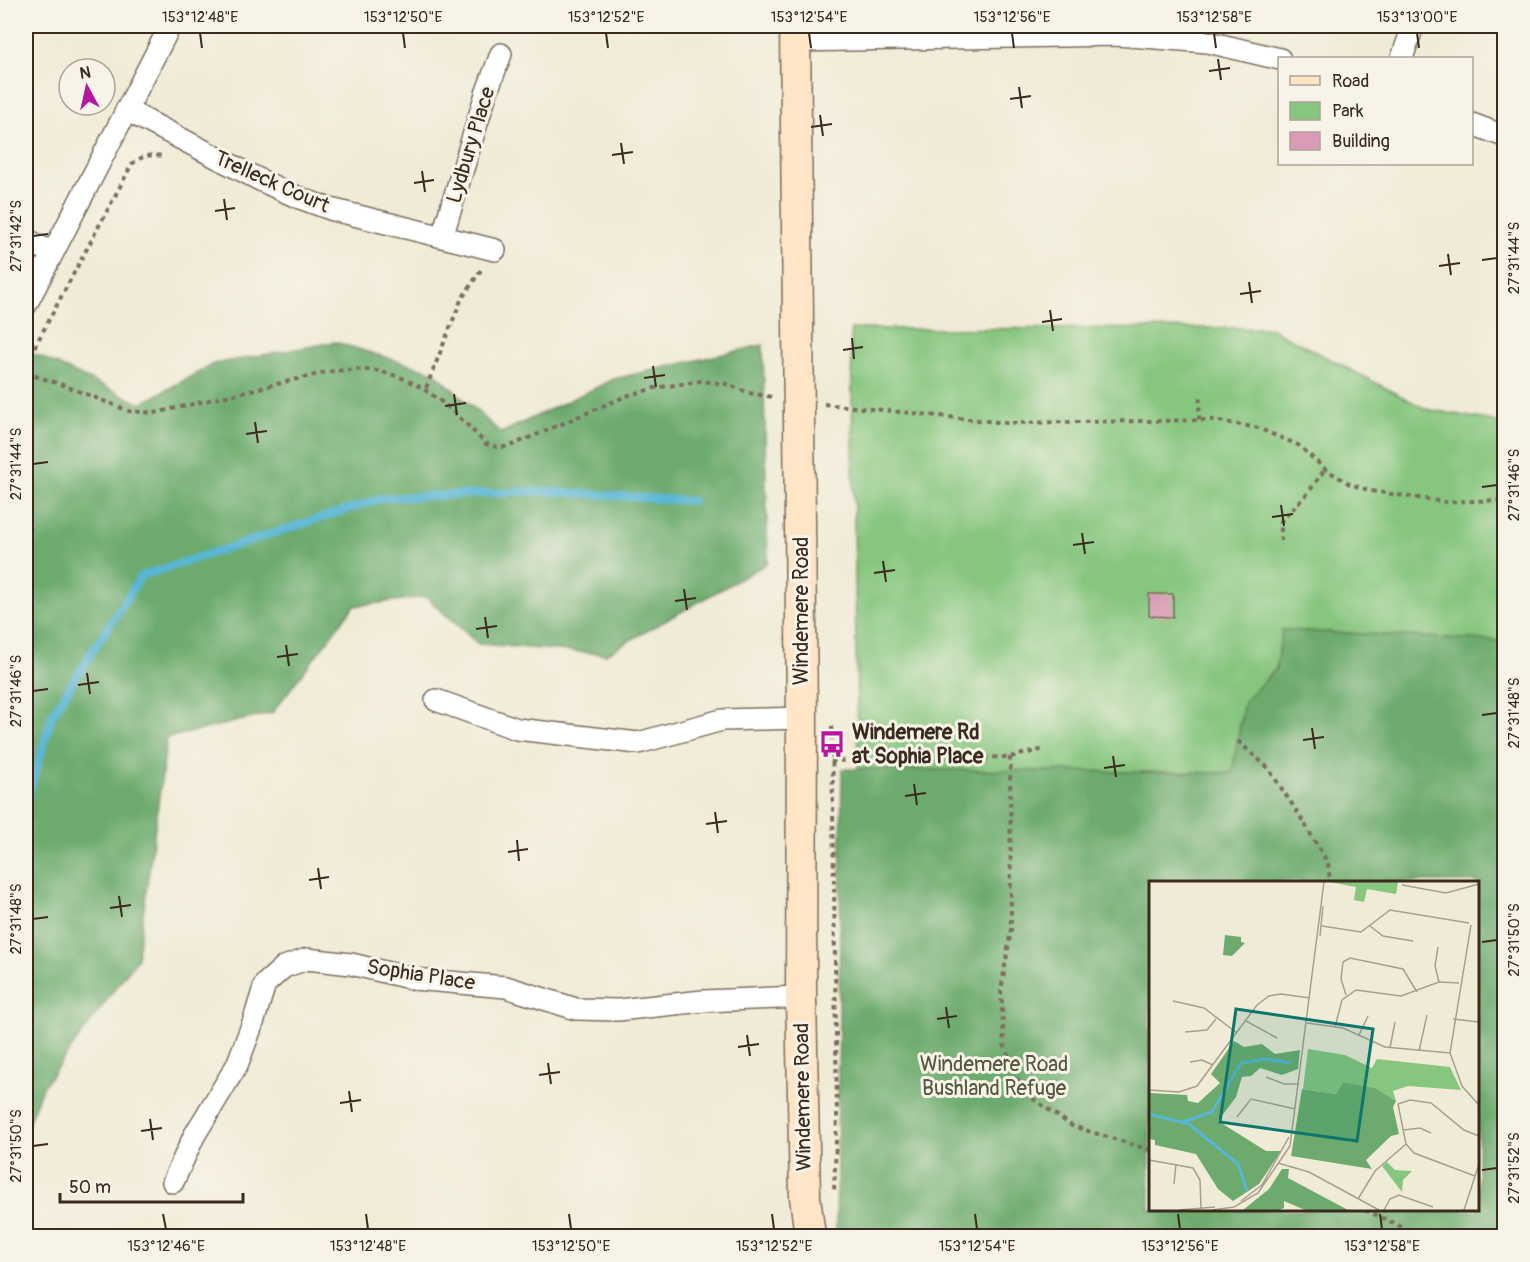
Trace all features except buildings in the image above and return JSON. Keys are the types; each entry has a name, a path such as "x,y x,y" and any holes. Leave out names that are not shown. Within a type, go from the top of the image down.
{"main road":[{"name":"Windemere Road","path":"795,33 802,718 801,997 805,1197 810,1236"},
{"name":"Windemere Road","path":"797,1236 805,1197"}],"street":[{"path":"26,305 170,26"},
{"path":"1402,57 1413,26"},
{"path":"795,33 1117,30 1208,42 1278,59"},
{"name":"Lydbury Place","path":"442,237 486,94 501,54"},
{"name":"Trelleck Court","path":"126,110 175,137 297,197 330,209 495,250"},
{"path":"1473,124 1504,136"},
{"path":"26,240 52,253"},
{"path":"436,700 517,729 638,743 722,720 802,718"},
{"name":"Sophia Place","path":"173,1182 194,1136 237,1065 265,984 284,967 307,959 351,964 414,978 506,987 576,1009 618,1010 703,1001 801,997"}],"path":[{"path":"26,363 132,164 141,157 151,154 165,156 175,137"},
{"path":"426,388 461,300 495,250"},
{"path":"26,373 129,411 155,413 327,372 377,371 403,378 426,388 486,444 497,447 508,447 626,396 655,388 701,381 727,384 749,393 799,403"},
{"path":"1199,420 1200,393"},
{"path":"828,416 828,404 1007,423 1214,420 1258,428 1298,445 1325,469 1350,484 1371,491 1445,502 1504,500"},
{"path":"1281,541 1281,521 1308,493 1325,469"},
{"path":"831,717 837,1116 834,1193"},
{"path":"1238,741 1268,768 1296,810 1328,863 1330,881"},
{"path":"802,762 1010,757 1045,748"},
{"path":"1010,757 1011,929 1001,991 1004,1044 1022,1091 1072,1126 1149,1150"},
{"path":"1369,1211 1422,1236"}],"green space":[{"path":"1270,328 1426,409 1504,423 1504,641 1283,630 1276,669 1244,702 1232,773 858,769 851,329"},
{"path":"335,342 434,372 501,433 614,379 763,345 768,563 606,654 478,644 426,597 354,606 272,713 167,738 137,959 42,1088 26,1129 26,350 141,404 213,364"},
{"name":"Windemere Road Bushland Refuge","path":"1282,630 1504,641 1504,1236 836,1236 842,769 1232,773 1244,702 1276,669"}],"waterway":[{"path":"26,804 53,713 141,576 383,498 542,491 692,501"}],"place":[{"name":"Windemere Rd at Sophia Place","path":"832,744"}]}
